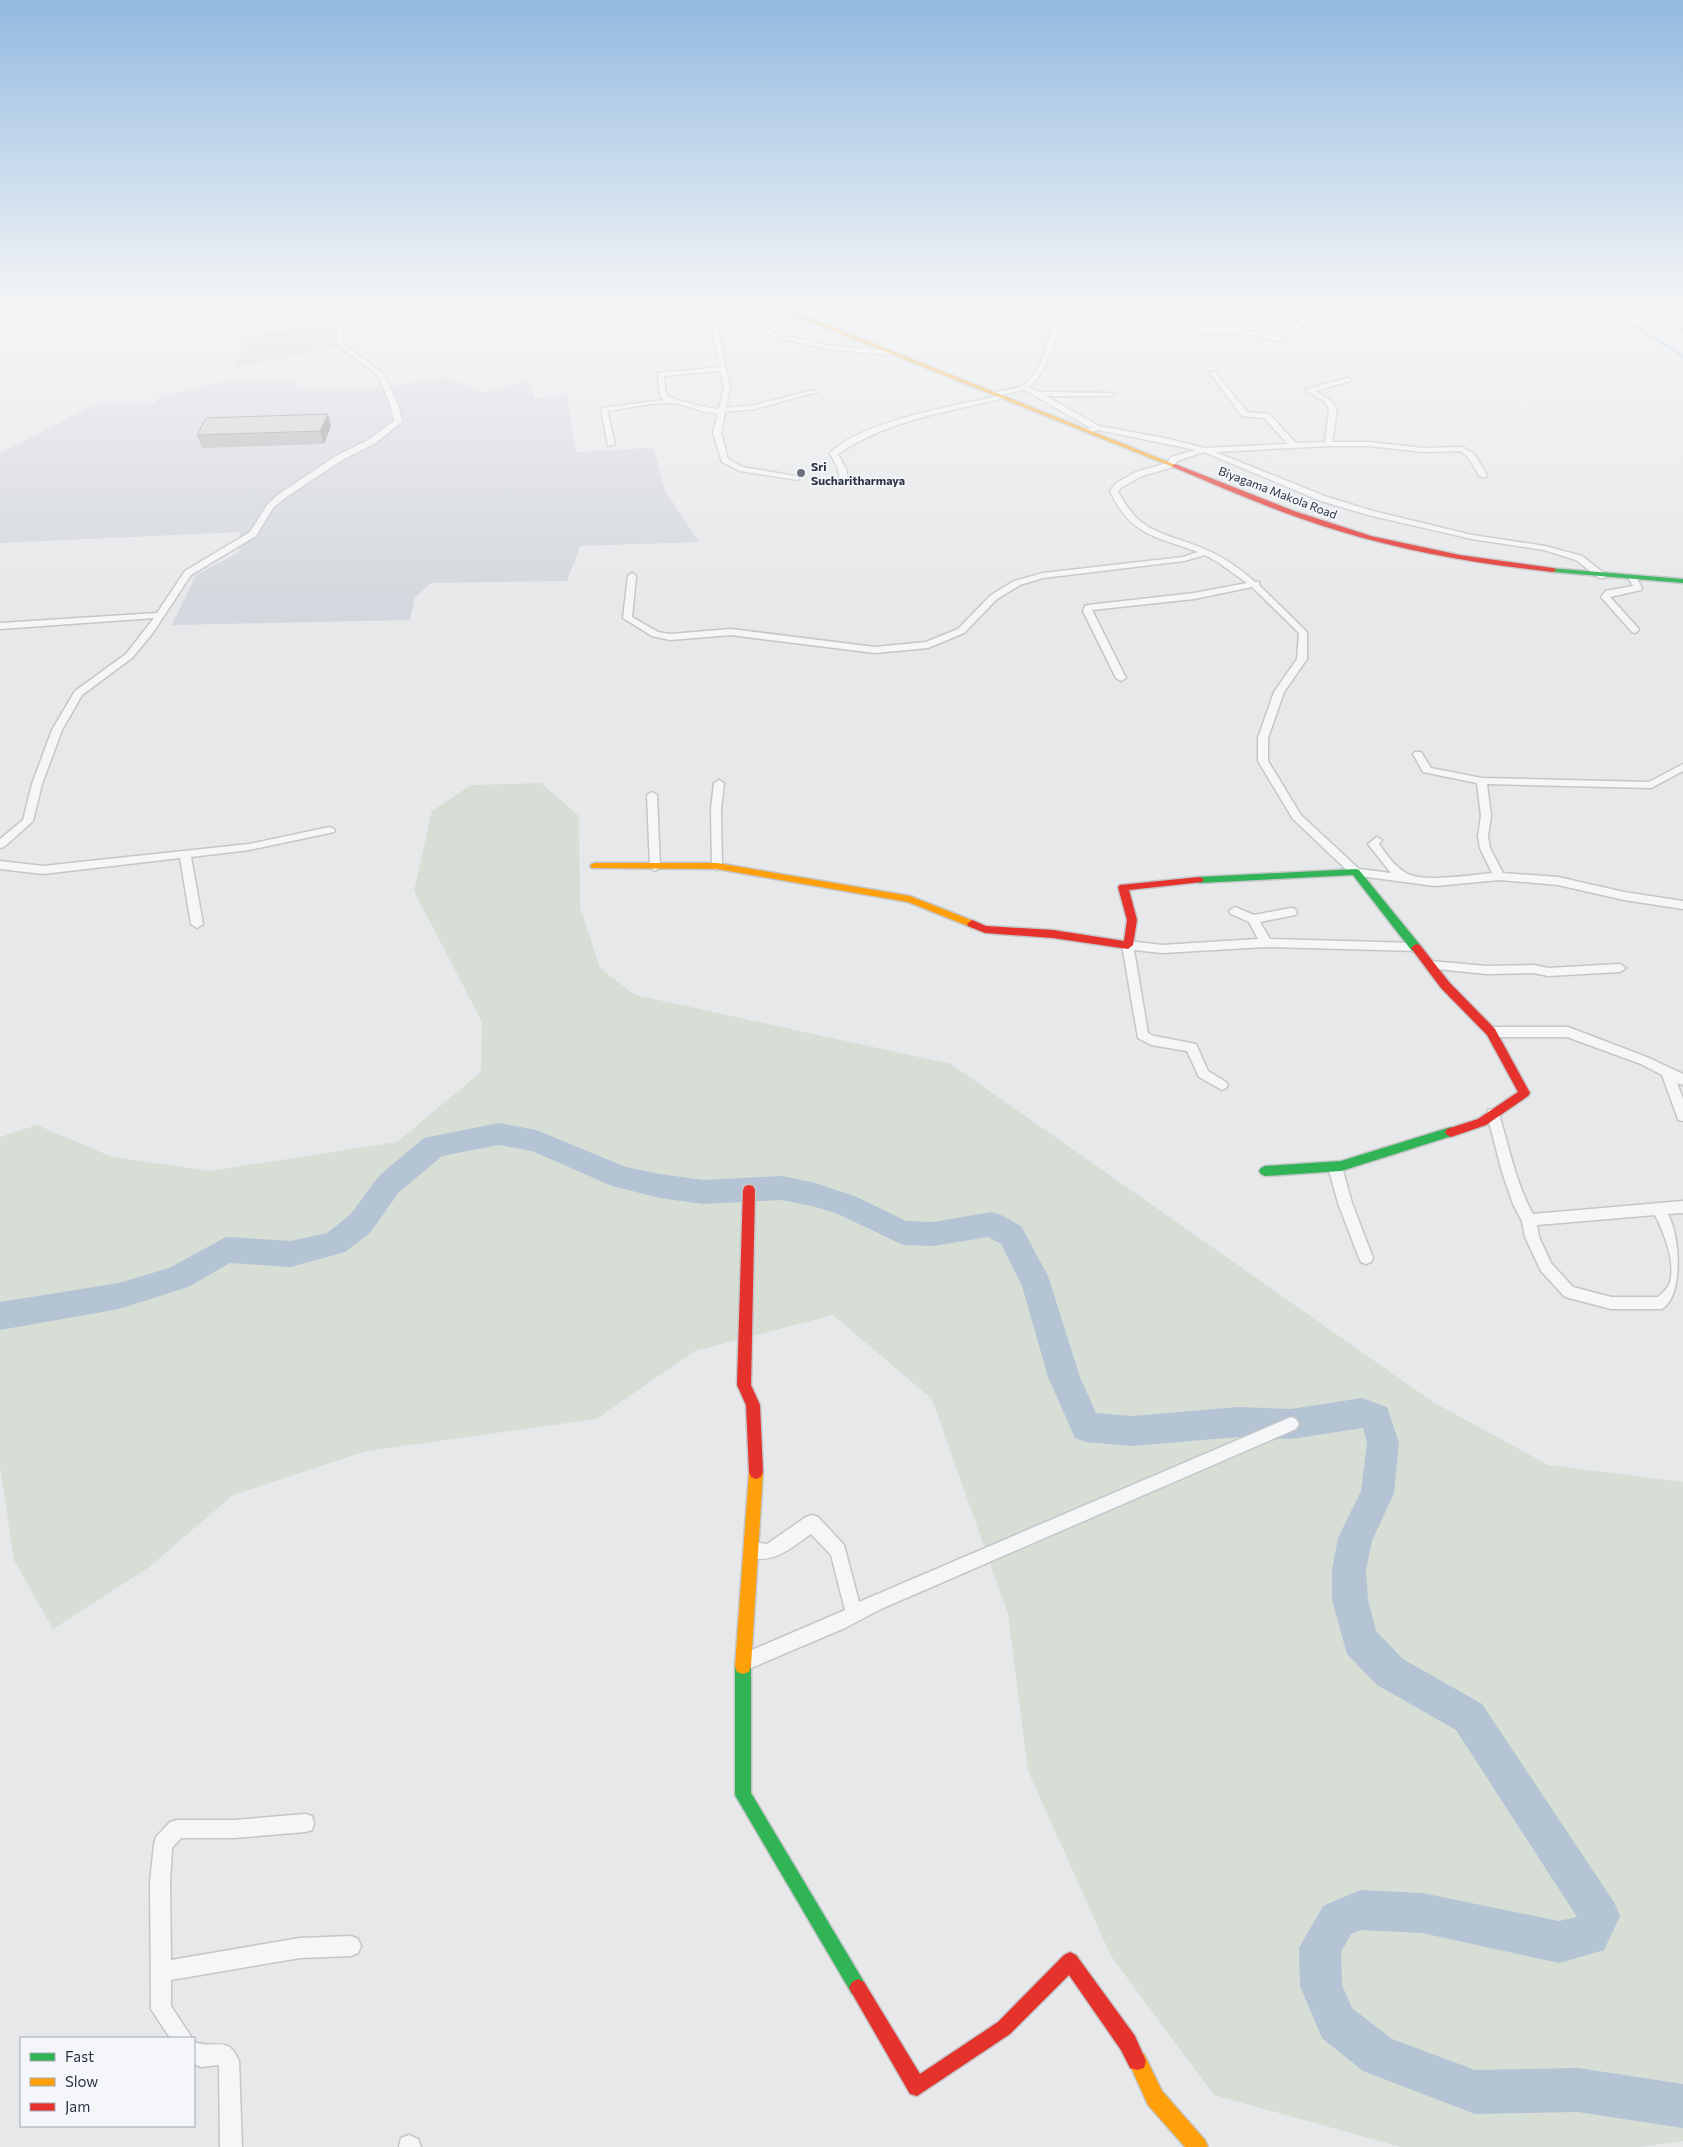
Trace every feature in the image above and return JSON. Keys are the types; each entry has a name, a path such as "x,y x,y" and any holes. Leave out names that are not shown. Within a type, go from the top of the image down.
{"street":[{"path":"0,845 28,821 36,784 57,730 78,693 129,656 160,615 188,573 253,534 270,507 282,496 339,458 371,442 398,422 394,405"},
{"path":"611,444 603,409 639,405"},
{"path":"692,405 705,410 762,405"},
{"path":"724,405 717,433 725,460 740,469 795,478"},
{"path":"844,480 842,469 834,452 842,446 880,429 966,405"},
{"name":"Biyagama Makola Road","path":"1024,405 1092,430 1170,464 1308,519 1365,538 1430,554 1487,564 1633,579 1683,581"},
{"path":"1054,405 1092,430 1169,441 1204,450 1324,499 1388,517 1472,537 1545,548 1579,558 1602,576"},
{"path":"1238,405 1245,414 1264,415 1294,446"},
{"path":"1328,444 1333,409 1330,405"},
{"path":"1265,1171 1335,1167 1482,1122 1524,1093 1492,1032 1446,985 1356,872 1297,817 1262,761 1263,738 1279,692 1302,659 1303,632 1256,584 1220,560 1141,528 1130,520 1117,500 1114,491 1119,485 1139,474 1170,464 1174,459 1204,450 1328,444 1369,444 1422,450 1462,449 1471,456 1483,475"},
{"path":"632,576 627,618 655,634 670,637 731,632 874,650 928,645 961,631 994,597 1017,583 1043,576 1184,559 1204,553"},
{"path":"1633,579 1638,588 1609,594 1605,597 1635,630"},
{"path":"1121,678 1087,611 1088,608 1194,596 1256,584"},
{"path":"0,626 160,615"},
{"path":"1418,754 1427,770 1482,781 1651,785 1683,767"},
{"path":"1482,781 1486,816 1483,836 1485,848 1499,876"},
{"path":"717,866 716,809 719,783"},
{"path":"652,795 656,867"},
{"path":"0,865 43,870 249,847 330,830"},
{"path":"1377,840 1374,844 1389,865 1403,877"},
{"path":"185,854 197,924"},
{"path":"595,866 717,866 910,899 985,929 1053,934 1128,946 1162,949 1266,943 1416,947"},
{"path":"1222,1085 1203,1074 1192,1047 1151,1040 1142,1035 1128,946 1132,920 1123,887 1227,876 1305,876 1356,872 1435,882 1499,876 1558,881 1624,896 1683,905"},
{"path":"1234,912 1253,919 1291,912"},
{"path":"1253,919 1266,943"},
{"path":"1430,965 1487,970 1534,969 1548,972 1620,968"},
{"path":"1492,1032 1568,1032 1645,1061 1683,1080"},
{"path":"1667,1072 1683,1116"},
{"path":"1493,1114 1509,1172 1520,1204 1529,1220 1532,1237 1546,1267 1569,1292 1611,1303 1662,1303 1676,1287 1680,1260 1672,1234 1659,1209"},
{"path":"1335,1167 1345,1203 1366,1258"},
{"path":"749,1190 744,1385 753,1406 756,1434 756,1483 744,1662 743,1796 917,2087 1004,2028 1070,1961 1128,2043 1155,2098 1198,2147"},
{"path":"1529,1220 1683,1207"},
{"path":"744,1662 875,1603 1291,1424"},
{"path":"752,1550 767,1552 778,1547 812,1524 838,1552 854,1614"},
{"path":"181,2037 161,2009 160,1882 163,1844 177,1829 234,1829 305,1822"},
{"path":"161,1971 214,1964 300,1948 351,1946"},
{"path":"195,2053 201,2057 221,2053 228,2061 231,2147"}],"shaded area":[{"path":"93,405 569,405 576,452 647,448 654,450 665,490 699,542 580,546 567,581 431,583 414,598 410,620 172,625 196,575 239,552 240,532 0,543 0,453"},
{"path":"541,783 579,816 580,907 600,968 635,995 951,1064 1433,1402 1548,1465 1683,1482 1683,2141 1639,2147 1401,2147 1214,2095 1111,1956 1028,1771 1008,1614 932,1399 833,1315 695,1351 596,1419 366,1451 233,1495 148,1568 53,1629 14,1560 0,1466 0,1137 37,1125 112,1157 210,1171 397,1142 481,1072 482,1022 414,891 432,811 471,785"}],"building":[{"path":"328,414 320,431 197,435 206,418"}],"waterway":[{"path":"0,1316 119,1296 177,1278 226,1250 291,1254 335,1243 360,1224 389,1184 434,1146 499,1134 536,1141 622,1178 660,1186 703,1192 781,1188 812,1194 847,1205 903,1233 934,1234 991,1224 1011,1235 1037,1285 1064,1377 1086,1427 1132,1431 1238,1422 1291,1424 1362,1413 1376,1418 1383,1443 1377,1493 1355,1538 1349,1570 1350,1600 1360,1641 1390,1672 1469,1717 1600,1916 1589,1935 1559,1942 1422,1913 1360,1910 1337,1920 1320,1948 1321,1986 1337,2023 1378,2056 1475,2092 1578,2090 1683,2106"}],"traffic: fast":[{"path":"1553,570 1683,581"},
{"path":"1199,880 1356,872 1416,948"},
{"path":"1265,1171 1341,1166 1451,1132"},
{"path":"743,1666 743,1795 858,1988"}],"traffic: slow":[{"path":"1023,405 1175,466"},
{"path":"595,866 717,866 910,899 972,924"},
{"path":"743,1666 756,1472"},
{"path":"1137,2061 1155,2098 1198,2147"}],"traffic: jam":[{"path":"1175,466 1292,513 1368,538 1429,552 1553,570"},
{"path":"972,924 985,929 1053,934 1128,945 1132,920 1123,887 1199,880"},
{"path":"1416,948 1445,985 1491,1032 1524,1093 1482,1122 1451,1132"},
{"path":"749,1190 744,1385 753,1405 756,1472"},
{"path":"858,1988 917,2087 1004,2028 1070,1961 1128,2043 1137,2061"}],"place":[{"name":"Sri Sucharitharmaya","path":"801,473"}]}
